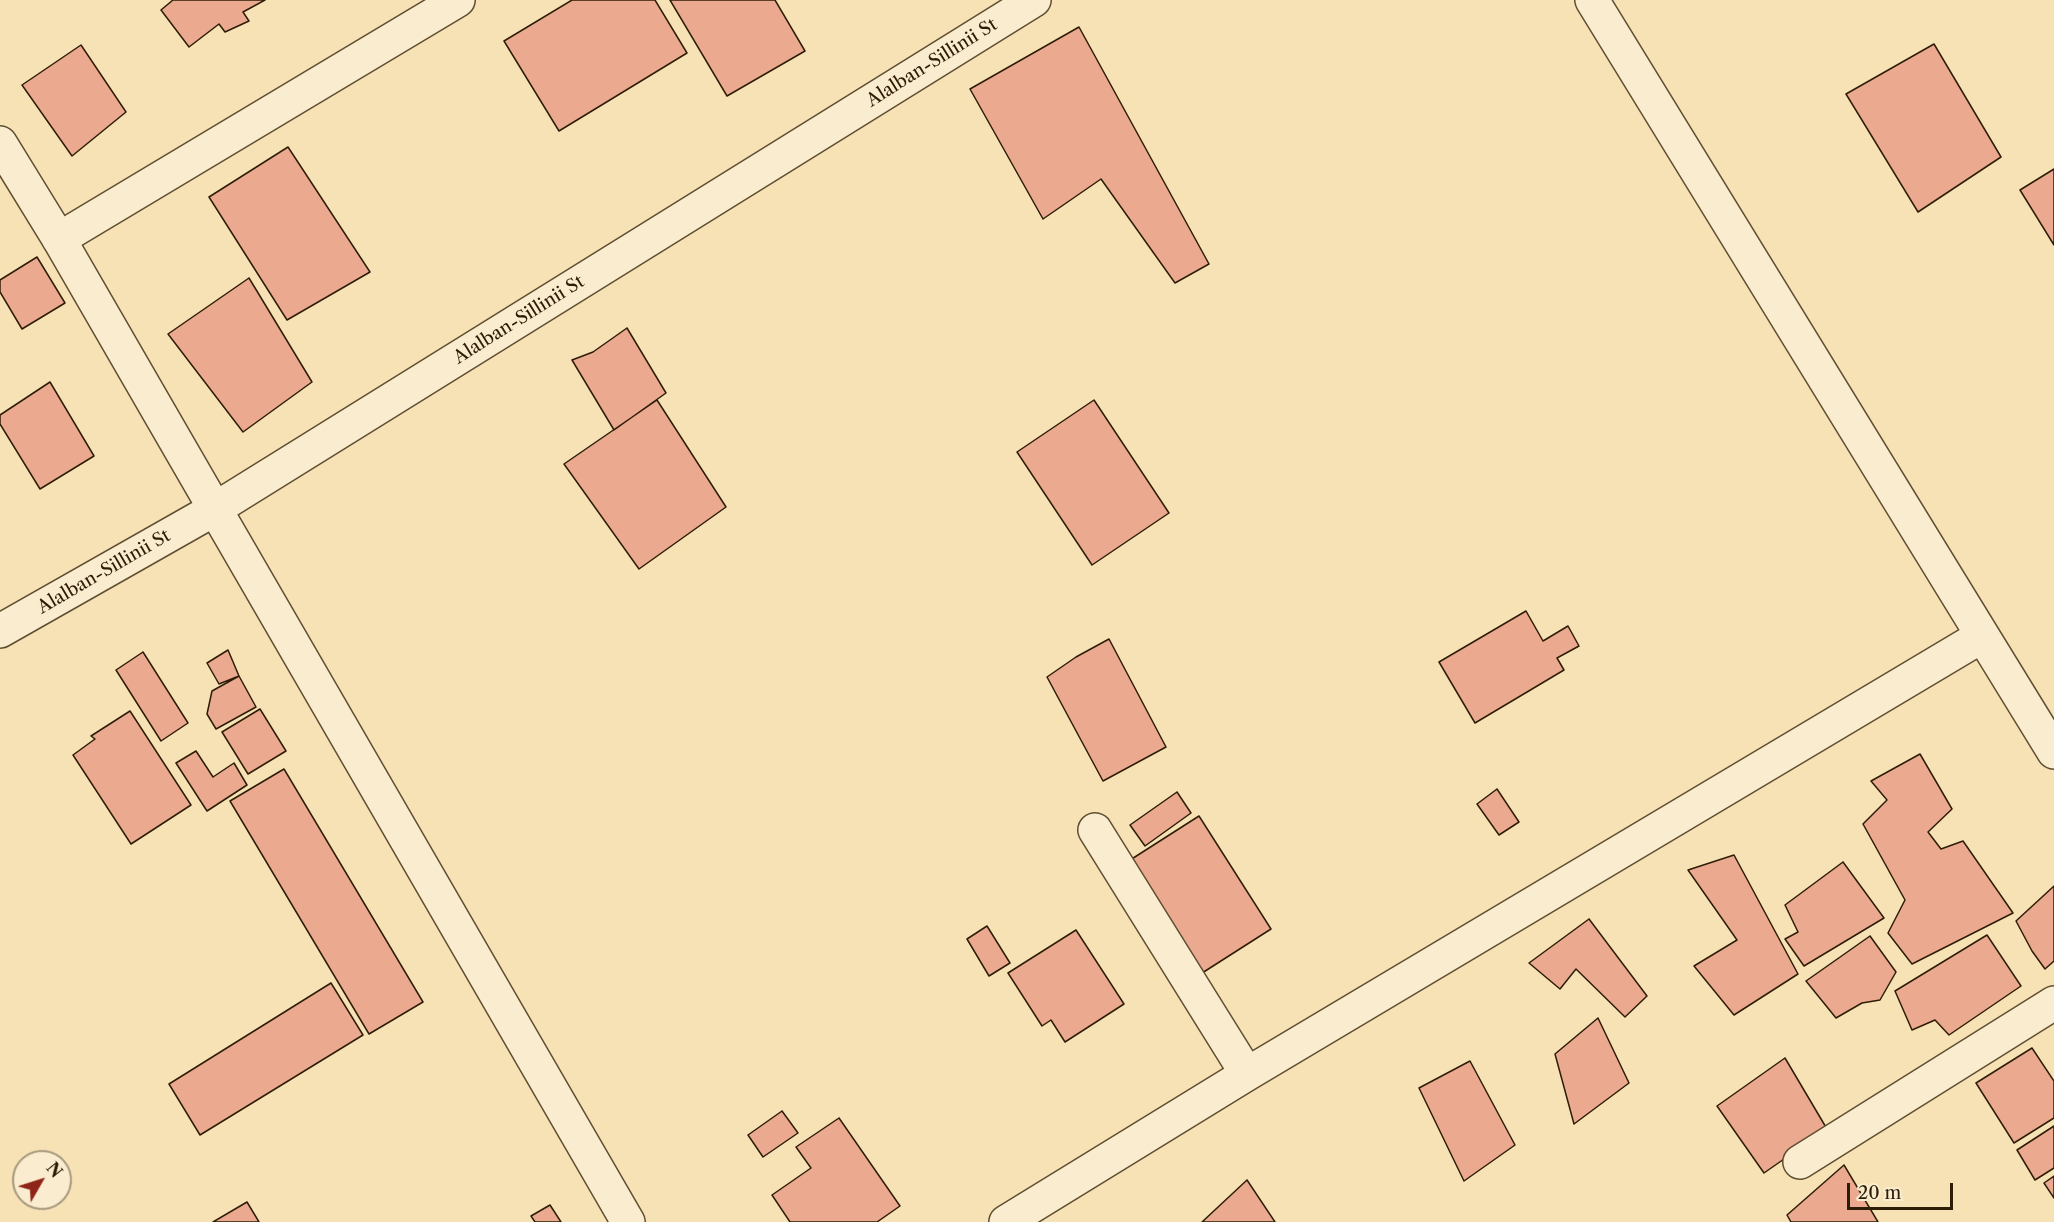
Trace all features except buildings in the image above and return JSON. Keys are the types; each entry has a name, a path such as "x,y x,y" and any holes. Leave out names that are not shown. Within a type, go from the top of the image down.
{"street":[{"path":"59,239 458,0"},
{"name":"Alalban-Sillinii St","path":"0,631 214,509 1034,0"},
{"path":"1592,0 1982,636 2050,735"},
{"path":"0,143 59,239 628,1222"},
{"path":"1006,1222 1246,1074 1982,636"},
{"path":"1095,830 1246,1074"},
{"path":"1800,1162 2054,1003"}]}
